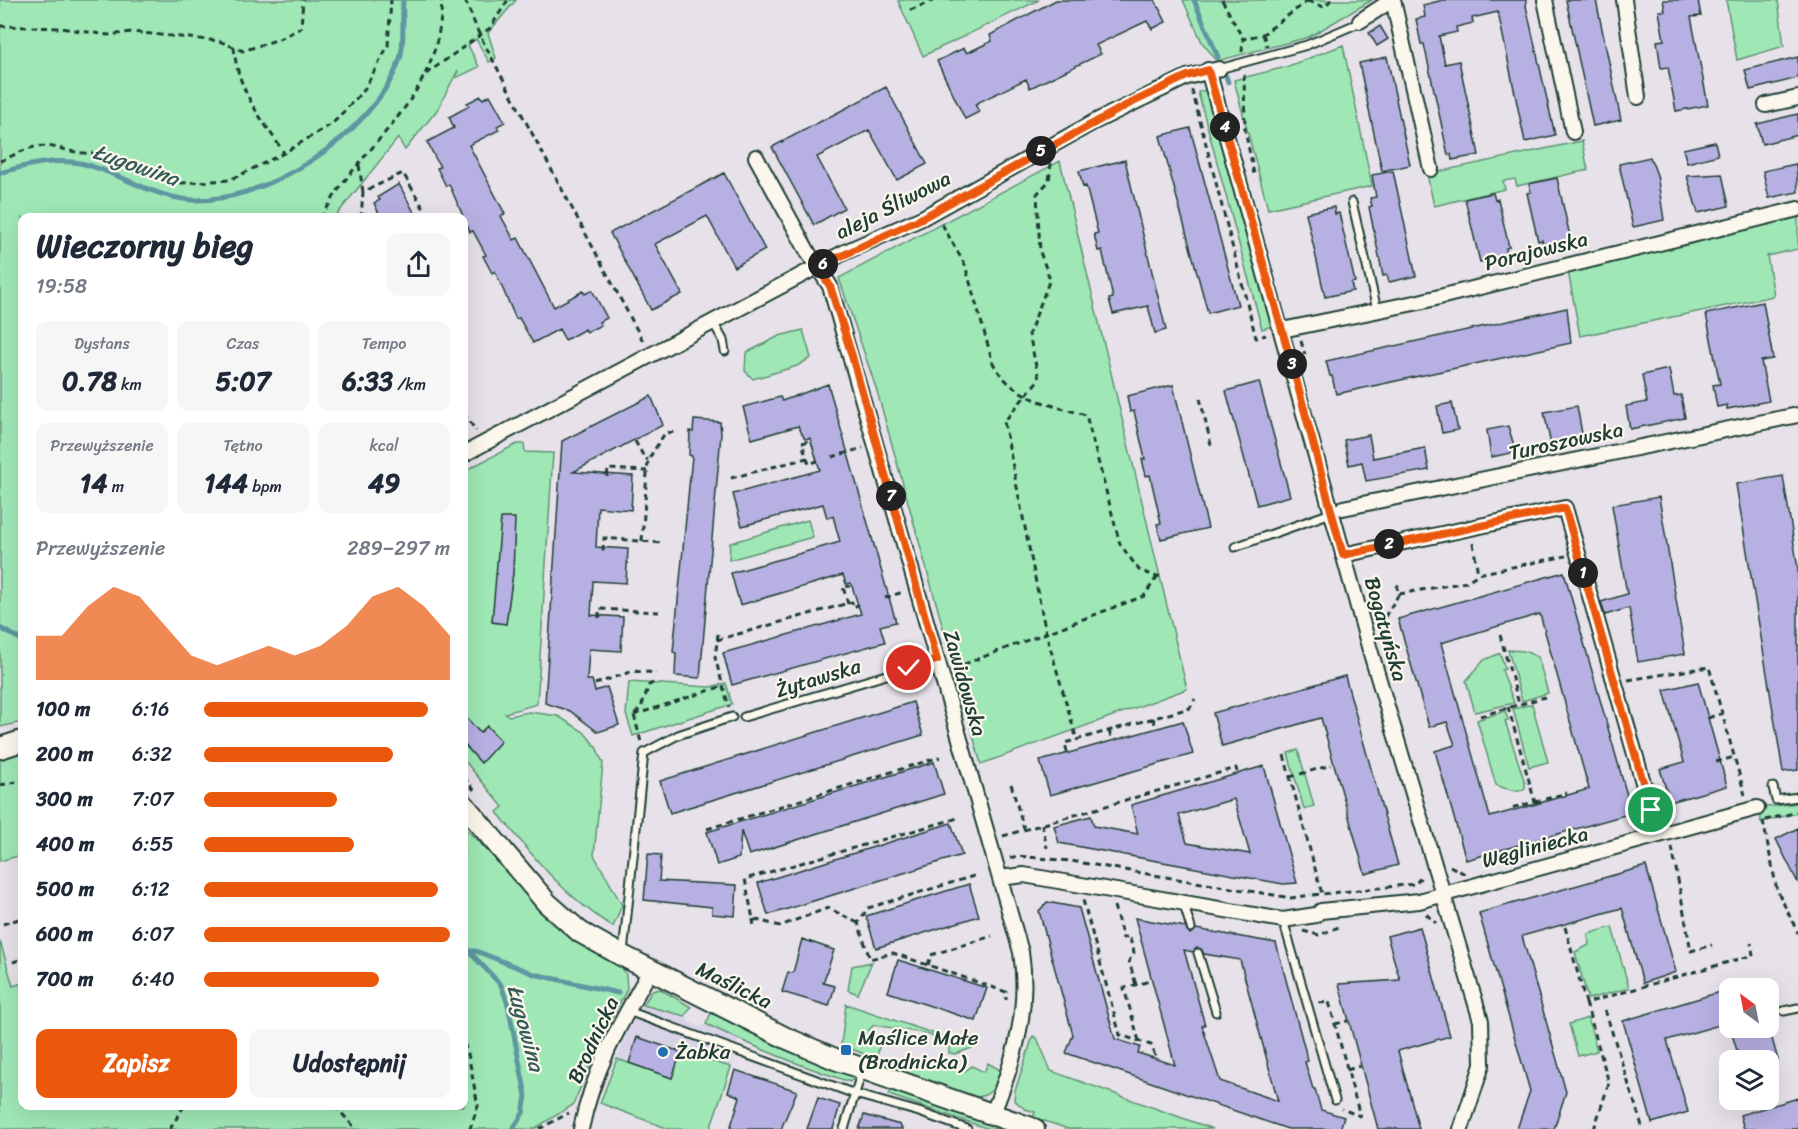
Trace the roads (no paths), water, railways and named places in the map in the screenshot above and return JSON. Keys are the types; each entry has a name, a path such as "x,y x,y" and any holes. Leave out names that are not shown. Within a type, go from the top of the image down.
{"street":[{"name":"aleja Śliwowa","path":"1357,23 1393,0"},
{"path":"1393,0 1431,169"},
{"path":"1545,0 1573,132"},
{"path":"1624,0 1638,97"},
{"name":"aleja Śliwowa","path":"468,452 818,267 922,218 1125,106 1187,76 1213,69"},
{"name":"Bogatyńska","path":"1213,69 1282,330 1338,510 1343,555 1364,631 1481,1021 1482,1065 1461,1129"},
{"path":"1766,105 1798,98"},
{"name":"Zawidowska","path":"756,157 830,286 852,356 1021,952 1024,974 1024,1008 1019,1040 992,1115"},
{"name":"Porajowska","path":"1282,330 1377,310 1798,209"},
{"name":"Turoszowska","path":"1338,510 1798,415"},
{"path":"1343,555 1565,508 1658,835"},
{"path":"0,748 18,742"},
{"name":"Maślicka","path":"471,800 547,903 580,932 650,971 786,1038 863,1069 1034,1129"},
{"name":"Węgliniecka","path":"1000,878 1024,874 1283,920 1319,913 1419,901 1658,835 1759,816"},
{"name":"Brodnicka","path":"581,1129 584,1112 600,1064 650,971"}],"lane":[{"name":"aleja Śliwowa","path":"1213,69 1307,45 1357,23"},
{"path":"1352,202 1377,310"},
{"path":"713,322 723,340 725,351"},
{"path":"1235,547 1338,510"},
{"name":"Żytawska","path":"744,717 939,666"},
{"path":"622,956 644,753 678,735 732,717"},
{"path":"1773,787 1776,800 1798,797"},
{"path":"1183,902 1191,928"},
{"path":"1283,920 1335,1104"},
{"path":"1198,953 1216,1012"},
{"path":"1784,1011 1798,1008"},
{"path":"628,1011 855,1094 919,1112 967,1129"},
{"path":"844,1129 863,1069"}],"waterway":[{"name":"Ługowina","path":"0,173 40,163 60,161 80,163 157,192 183,199 214,199 246,192 279,179 311,160 341,138 367,114 387,87 402,52 403,0"},
{"path":"1194,0 1218,57"},
{"path":"1226,76 1228,82"},
{"name":"Ługowina","path":"0,628 18,638"},
{"name":"Ługowina","path":"468,950 501,985 508,1005 526,1096 523,1113 513,1129"},
{"path":"468,951 476,951 534,974 618,993"}],"place":[{"name":"Maślice Małe (Brodnicka)","path":"846,1050"},
{"name":"Żabka","path":"663,1052"}]}
